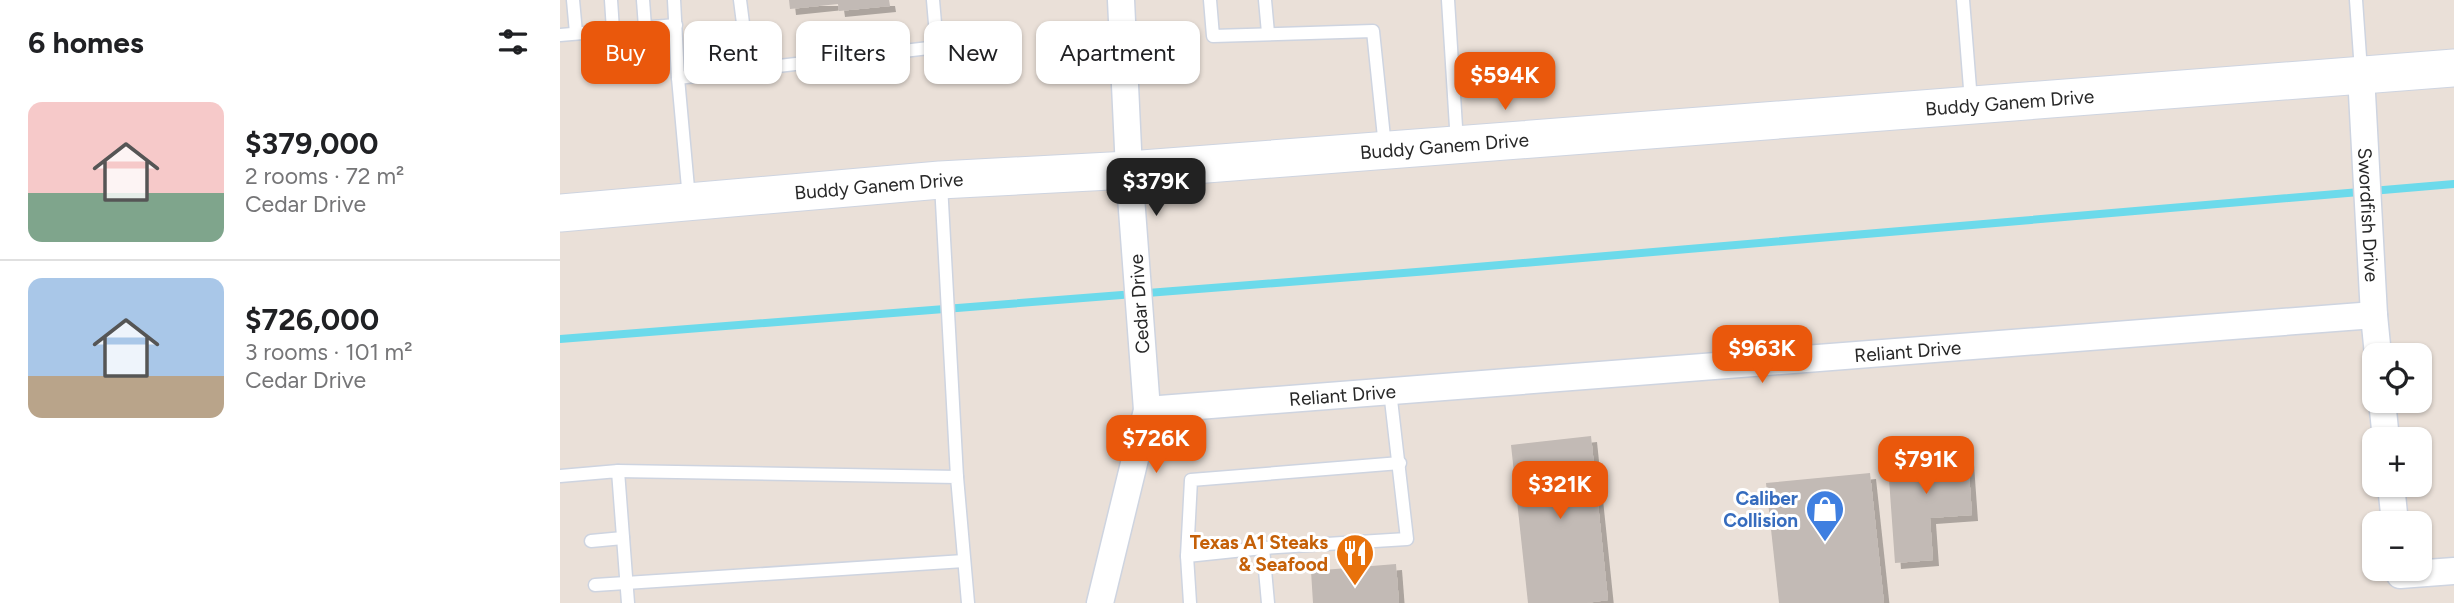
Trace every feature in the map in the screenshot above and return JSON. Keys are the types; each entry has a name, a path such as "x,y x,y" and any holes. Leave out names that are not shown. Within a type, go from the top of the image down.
{"main road":[{"name":"Buddy Ganem Drive","path":"560,213 940,180 1129,170 2454,68"}],"street":[{"name":"Cedar Drive","path":"1100,603 1147,411 1129,170 1121,0"},
{"name":"Swordfish Drive","path":"2361,75 2377,343"},
{"name":"Reliant Drive","path":"1147,411 2374,315"},
{"path":"2432,571 2454,571"}],"lane":[{"path":"573,0 576,33"},
{"path":"611,0 612,21"},
{"path":"643,0 645,21"},
{"path":"674,0 678,78 690,203"},
{"path":"740,0 743,21"},
{"path":"782,65 937,47 933,0"},
{"path":"1210,0 1213,36 1373,31 1385,149"},
{"path":"1448,0 1457,145"},
{"path":"1963,0 1971,105"},
{"path":"2356,0 2361,75"},
{"path":"1266,1 1268,33"},
{"path":"670,25 676,24"},
{"path":"560,35 581,33"},
{"path":"678,78 684,77"},
{"path":"940,180 957,477 968,603"},
{"path":"1187,556 1263,548 1407,539 1390,391"},
{"path":"1190,603 1187,556 1191,480 1400,463"},
{"path":"560,476 618,471 957,477"},
{"path":"618,471 628,603"},
{"path":"591,541 623,537"},
{"path":"1263,548 1268,603"},
{"path":"595,585 964,561"}],"building":[{"path":"789,0 889,0 890,6 839,11 838,4 790,9"},
{"path":"1591,436 1608,600 1586,603 1528,603 1511,445"},
{"path":"1967,445 1972,515 1930,518 1933,560 1895,563 1887,451"},
{"name":"Caliber Collision","path":"1870,473 1884,603 1779,603 1766,483"},
{"name":"Texas A1 Steaks & Seafood","path":"1396,564 1399,603 1313,603 1311,571"}],"waterway":[{"path":"560,339 1429,271 2454,184"}],"place":[{"name":"Caliber Collision","path":"1825,543"},
{"name":"Texas A1 Steaks & Seafood","path":"1355,587"}]}
